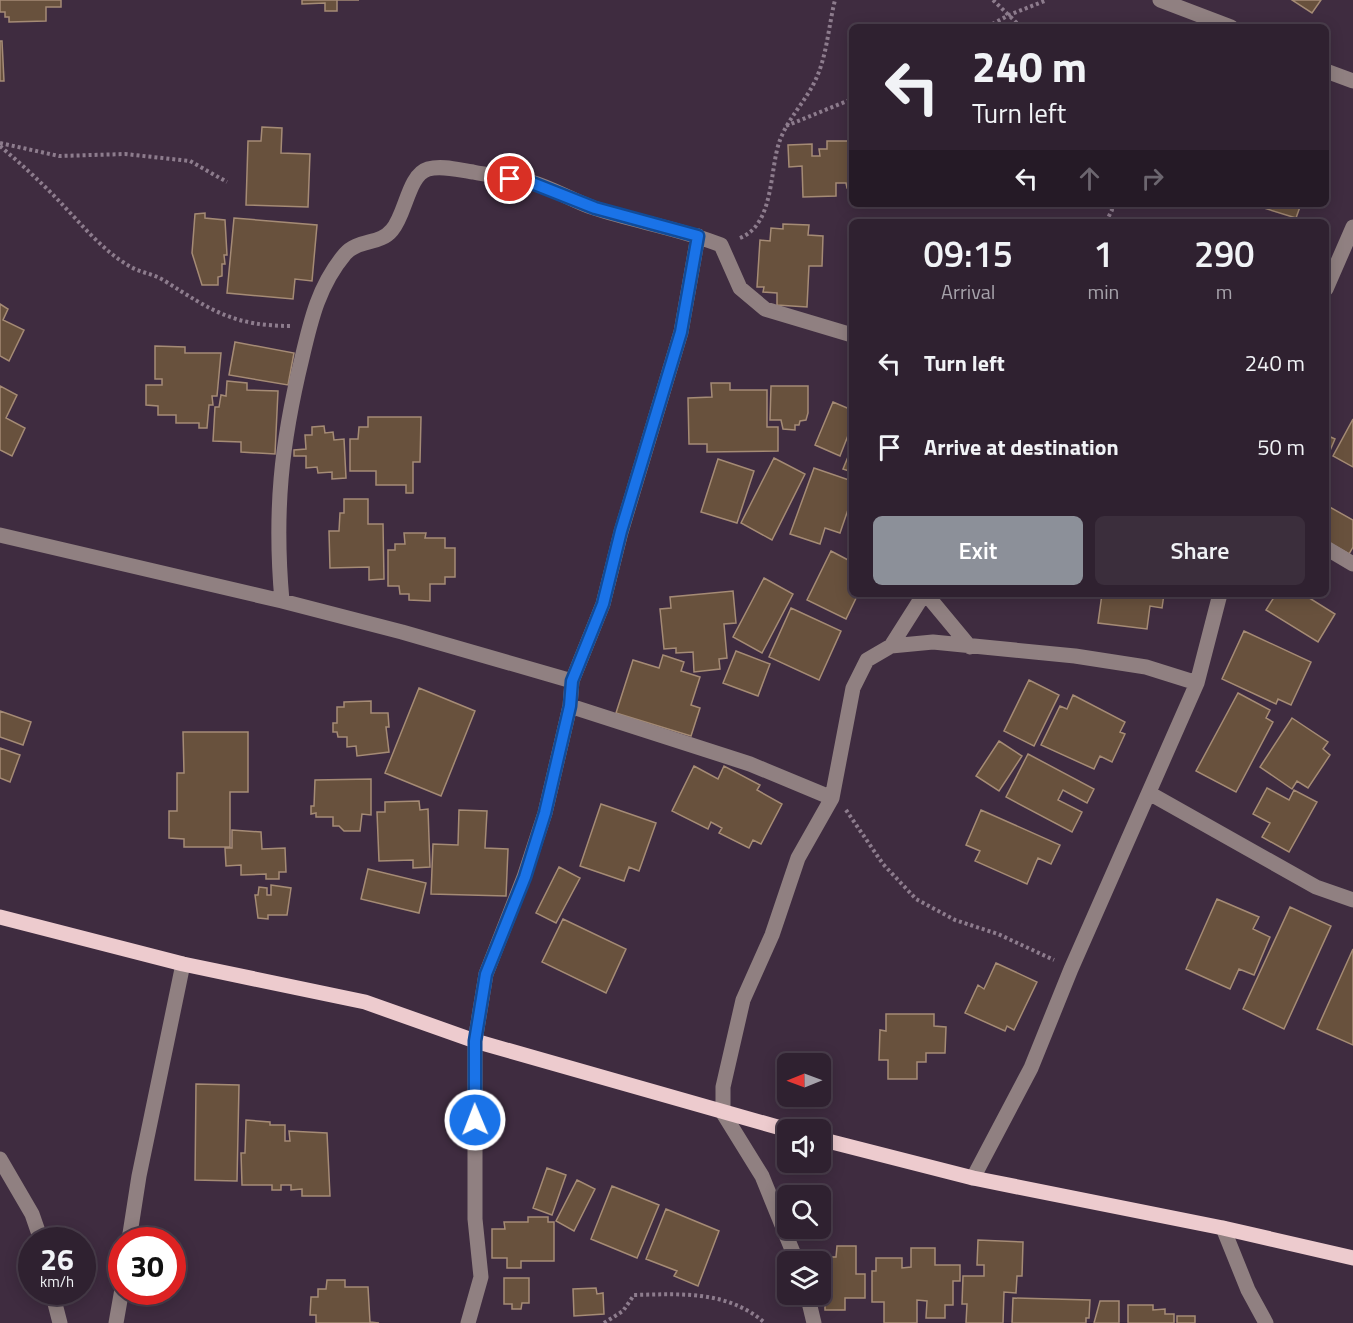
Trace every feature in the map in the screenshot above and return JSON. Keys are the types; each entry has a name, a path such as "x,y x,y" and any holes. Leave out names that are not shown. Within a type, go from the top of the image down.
{"main road":[{"path":"0,917 183,964 365,1002 475,1041 777,1127"},
{"path":"831,1141 974,1178 1223,1228 1353,1258"}],"street":[{"path":"1160,0 1223,24"},
{"path":"1329,72 1353,81"},
{"path":"282,601 278,542 282,455 286,423 314,311 324,284 346,253 358,244 381,239 391,231 402,216 412,183 428,169 445,168 532,183 595,208 698,236 721,245 740,288 765,309 849,334"},
{"path":"1329,282 1353,227"},
{"path":"468,1323 481,1277 475,1219 475,1041 486,974 525,877 545,813 570,706 572,681 603,604 621,531 681,332 698,236"},
{"path":"0,535 282,601 402,632 572,681"},
{"path":"1329,550 1353,564"},
{"path":"891,646 923,597"},
{"path":"928,597 970,646"},
{"path":"974,1178 1030,1068 1197,682 1219,597"},
{"path":"793,1251 762,1176 723,1113 723,1087 743,1000 772,935 798,858 832,798 853,688 867,660 891,646 933,642 1146,667 1197,682"},
{"path":"570,706 750,764 832,798"},
{"path":"1149,793 1316,887 1353,900"},
{"path":"131,1227 139,1176 183,964"},
{"path":"0,1159 32,1214 36,1227"},
{"path":"1223,1228 1248,1290 1266,1323"},
{"path":"55,1305 60,1323"},
{"path":"116,1323 119,1305"},
{"path":"810,1305 814,1323"}],"path":[{"path":"721,245 748,235 768,204 779,143 786,126 814,84 828,40 835,0"},
{"path":"993,0 1018,24"},
{"path":"992,24 1047,0"},
{"path":"786,126 849,100"},
{"path":"0,144 59,156 125,154 189,161 227,182"},
{"path":"0,144 32,173 84,228 130,267 161,278 202,305 233,320 249,324 294,326 314,311"},
{"path":"832,798 852,815 884,864 916,899 938,912 1020,944 1071,969"},
{"path":"604,1323 623,1311 634,1295 684,1293 718,1299 740,1306 752,1311 765,1323"}],"building":[{"path":"0,0 61,0 61,7 46,7 46,21 9,22 9,17 5,17 5,12 0,12"},
{"path":"302,0 337,0 337,11 325,11 325,3 302,4"},
{"path":"1292,0 1321,0 1312,13"},
{"path":"0,41 2,41 4,81 0,81"},
{"path":"262,127 282,128 281,153 310,154 308,207 246,205 248,141 261,141"},
{"path":"827,141 849,141 849,188 846,183 836,183 836,196 803,197 802,166 789,167 788,145 812,144 812,156 820,156 819,149 827,149"},
{"path":"1261,207 1300,207 1296,218"},
{"path":"205,213 205,218 225,220 227,255 224,255 225,264 222,264 222,276 218,277 218,285 202,285 192,253 195,214"},
{"path":"234,218 317,225 312,281 295,279 293,299 227,293"},
{"path":"783,224 809,225 808,235 823,236 822,266 809,266 807,307 777,305 777,293 763,292 764,287 757,287 760,240 770,241 771,228 783,229"},
{"path":"0,304 8,309 3,320 24,330 9,361 0,356"},
{"path":"235,342 294,353 288,385 229,375"},
{"path":"155,346 185,347 185,353 221,353 217,396 212,396 213,405 209,405 207,428 199,428 199,423 176,423 176,415 158,415 158,406 146,405 146,385 162,385 162,379 155,379"},
{"path":"227,381 247,383 247,390 278,391 275,454 241,452 241,442 213,441 215,407 219,407 221,395 226,396"},
{"path":"711,383 730,383 730,390 767,390 767,427 778,427 778,451 707,452 707,444 689,444 688,398 712,397"},
{"path":"0,386 17,395 6,418 25,428 12,456 0,450"},
{"path":"771,386 808,386 806,420 795,425 795,430 783,429 781,420 770,420"},
{"path":"833,402 849,409 849,433 840,456 815,445"},
{"path":"368,417 421,417 420,462 413,462 413,493 406,493 406,485 376,485 376,471 350,471 350,439 358,439 359,427 368,427"},
{"path":"1353,419 1353,467 1333,456"},
{"path":"324,426 325,433 333,432 334,440 344,439 346,478 332,479 332,472 318,473 317,467 306,468 306,456 294,456 294,450 306,449 305,435 312,435 312,427"},
{"path":"1329,436 1335,439 1329,453"},
{"path":"849,454 849,471 843,469"},
{"path":"774,458 805,474 772,540 741,523"},
{"path":"718,459 754,471 737,523 701,512"},
{"path":"814,468 849,480 849,507 840,533 825,528 820,544 790,534"},
{"path":"344,499 368,499 368,524 383,524 384,579 369,580 369,567 330,568 329,531 339,531 340,513 344,513"},
{"path":"1329,507 1353,520 1353,547 1349,554 1329,543"},
{"path":"404,533 426,533 425,538 445,538 445,548 455,548 455,577 445,577 445,584 430,584 430,601 409,600 409,594 400,594 399,586 388,586 388,550 395,550 395,544 405,544"},
{"path":"831,551 849,560 849,597 857,597 846,619 807,600"},
{"path":"764,578 793,594 762,653 733,637"},
{"path":"733,591 736,623 724,624 727,658 719,659 720,669 694,672 693,652 676,653 676,648 664,649 660,609 671,608 670,597"},
{"path":"1102,597 1164,597 1162,608 1150,606 1147,629 1098,623"},
{"path":"1274,597 1308,597 1335,614 1318,642 1266,610"},
{"path":"791,608 841,631 819,680 769,657"},
{"path":"1244,631 1311,662 1291,705 1278,699 1276,704 1222,679"},
{"path":"736,651 770,664 758,696 723,683"},
{"path":"663,655 684,662 681,671 700,677 691,705 700,708 691,736 616,713 633,660 659,668"},
{"path":"1029,680 1059,695 1034,746 1004,731"},
{"path":"419,688 475,711 441,796 385,773"},
{"path":"1238,693 1270,710 1266,718 1273,722 1236,792 1196,771"},
{"path":"1073,695 1125,722 1120,732 1125,734 1112,762 1100,756 1094,769 1041,745 1060,706 1067,709"},
{"path":"371,701 371,713 388,713 389,727 386,727 389,752 357,756 356,746 347,747 347,737 338,737 337,732 333,732 333,723 337,723 337,707 344,707 344,702"},
{"path":"0,711 31,722 23,745 0,737"},
{"path":"1292,718 1328,742 1323,749 1330,755 1308,788 1297,781 1292,789 1260,767"},
{"path":"183,732 248,732 248,792 230,792 230,847 184,847 184,839 169,838 169,811 177,811 177,773 184,773"},
{"path":"999,741 1022,756 999,791 976,776"},
{"path":"0,748 20,755 10,782 0,778"},
{"path":"1028,754 1094,789 1087,803 1063,790 1058,800 1082,812 1072,832 1006,797"},
{"path":"694,766 718,779 724,766 760,785 757,790 782,804 761,844 753,840 749,848 719,833 722,828 711,822 708,829 672,811"},
{"path":"371,779 371,815 362,814 360,831 344,831 339,826 333,826 333,817 316,817 316,813 311,814 311,806 314,806 315,780"},
{"path":"1267,788 1289,800 1294,790 1317,802 1289,852 1262,837 1270,823 1253,814"},
{"path":"419,801 420,810 428,809 430,867 413,868 413,860 379,861 377,812 385,812 385,802"},
{"path":"601,804 656,823 639,871 629,867 624,881 580,866"},
{"path":"459,810 487,811 485,848 508,849 506,896 431,894 433,844 458,845"},
{"path":"981,810 1060,845 1051,864 1038,858 1027,884 975,861 980,851 966,845"},
{"path":"232,830 261,832 262,849 285,848 286,872 279,872 279,879 266,879 266,874 241,875 241,865 226,866 225,848 232,848"},
{"path":"559,867 580,878 556,923 536,913"},
{"path":"368,869 426,883 419,913 361,899"},
{"path":"271,885 291,888 287,915 268,915 268,919 258,918 255,895 258,895 259,887 267,888 267,895 271,895"},
{"path":"1217,899 1259,917 1253,929 1270,937 1254,975 1239,969 1230,989 1186,969"},
{"path":"1290,907 1331,926 1284,1029 1243,1009"},
{"path":"563,919 626,949 606,993 542,962"},
{"path":"1353,949 1353,1045 1317,1029"},
{"path":"996,963 1037,982 1014,1030 1007,1026 1005,1031 965,1013 978,985 984,989"},
{"path":"886,1014 934,1014 934,1026 946,1027 945,1053 926,1053 926,1062 917,1062 917,1079 888,1079 888,1060 879,1060 880,1030 886,1031"},
{"path":"196,1084 239,1085 237,1181 195,1180"},
{"path":"246,1120 270,1122 270,1125 285,1125 285,1141 290,1141 289,1131 327,1133 330,1196 302,1196 302,1189 291,1190 291,1185 281,1185 281,1190 272,1190 272,1185 242,1185 241,1153 245,1153"},
{"path":"547,1168 566,1175 552,1215 533,1208"},
{"path":"577,1180 595,1189 574,1231 556,1221"},
{"path":"612,1186 659,1205 637,1258 591,1239"},
{"path":"666,1209 719,1231 698,1286 674,1276 677,1271 646,1259"},
{"path":"528,1217 548,1217 548,1222 554,1222 554,1261 521,1261 521,1268 507,1268 507,1258 492,1258 492,1229 505,1229 504,1222 528,1222"},
{"path":"978,1240 1023,1242 1022,1276 1017,1276 1016,1293 1004,1292 1003,1323 966,1323 967,1304 962,1304 963,1276 984,1276 984,1265 977,1265"},
{"path":"837,1246 856,1246 856,1274 865,1274 865,1298 845,1298 845,1310 825,1310 825,1305 831,1305 832,1257 836,1257"},
{"path":"911,1248 935,1248 935,1265 960,1265 960,1281 953,1281 953,1305 945,1305 945,1318 926,1318 927,1301 917,1300 917,1323 884,1323 884,1302 872,1302 872,1271 876,1271 876,1258 902,1258 902,1268 911,1267"},
{"path":"504,1278 529,1278 529,1303 522,1303 521,1309 512,1309 512,1304 504,1304"},
{"path":"327,1280 345,1280 345,1287 368,1287 370,1322 379,1323 316,1323 316,1315 310,1315 311,1297 318,1297 318,1289 326,1289"},
{"path":"596,1288 597,1294 603,1293 604,1314 574,1316 573,1289"},
{"path":"1013,1298 1090,1300 1089,1318 1086,1318 1086,1323 1012,1323"},
{"path":"1100,1301 1119,1301 1119,1323 1094,1323"},
{"path":"1128,1305 1153,1305 1153,1310 1165,1309 1165,1314 1174,1314 1174,1323 1128,1323"},
{"path":"1177,1316 1195,1316 1195,1323 1177,1323"}],"route":[{"path":"475,1120 475,1041 486,974 525,877 545,813 551,779 570,706 572,681 603,604 621,531 681,332 698,236 595,208 532,183 510,179"}]}
